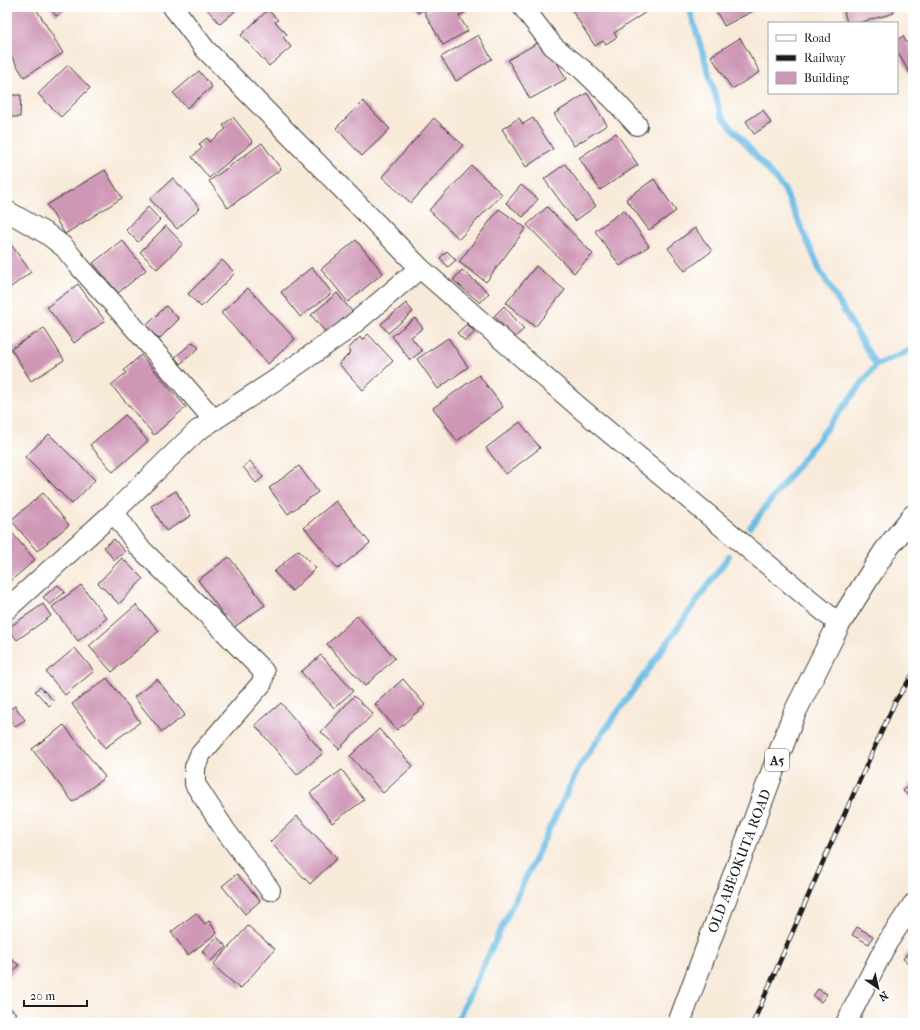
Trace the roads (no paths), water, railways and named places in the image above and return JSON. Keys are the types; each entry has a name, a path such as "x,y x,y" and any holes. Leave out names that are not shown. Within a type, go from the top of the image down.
{"highway":[{"name":"OLD ABEOKUTA ROAD","path":"679,1023 794,714 839,624 885,551 913,516"}],"street":[{"path":"173,7 205,49 420,268 580,408 839,624"},
{"path":"523,7 553,46 582,69 637,125"},
{"path":"7,211 47,234 64,247 214,420"},
{"path":"7,609 114,512 196,431 274,381 344,332 420,268"},
{"path":"114,512 138,546 257,663 264,672 262,683 200,755 195,767 195,778 196,784 225,830 270,890"},
{"path":"846,1023 887,943 913,904"}],"waterway":[{"path":"689,7 721,115 784,189 821,272 876,365"},
{"path":"750,527 876,365 913,349"},
{"path":"456,1023 580,765 729,556"}],"railway":[{"path":"753,1023 826,855 895,702 913,674"}]}
